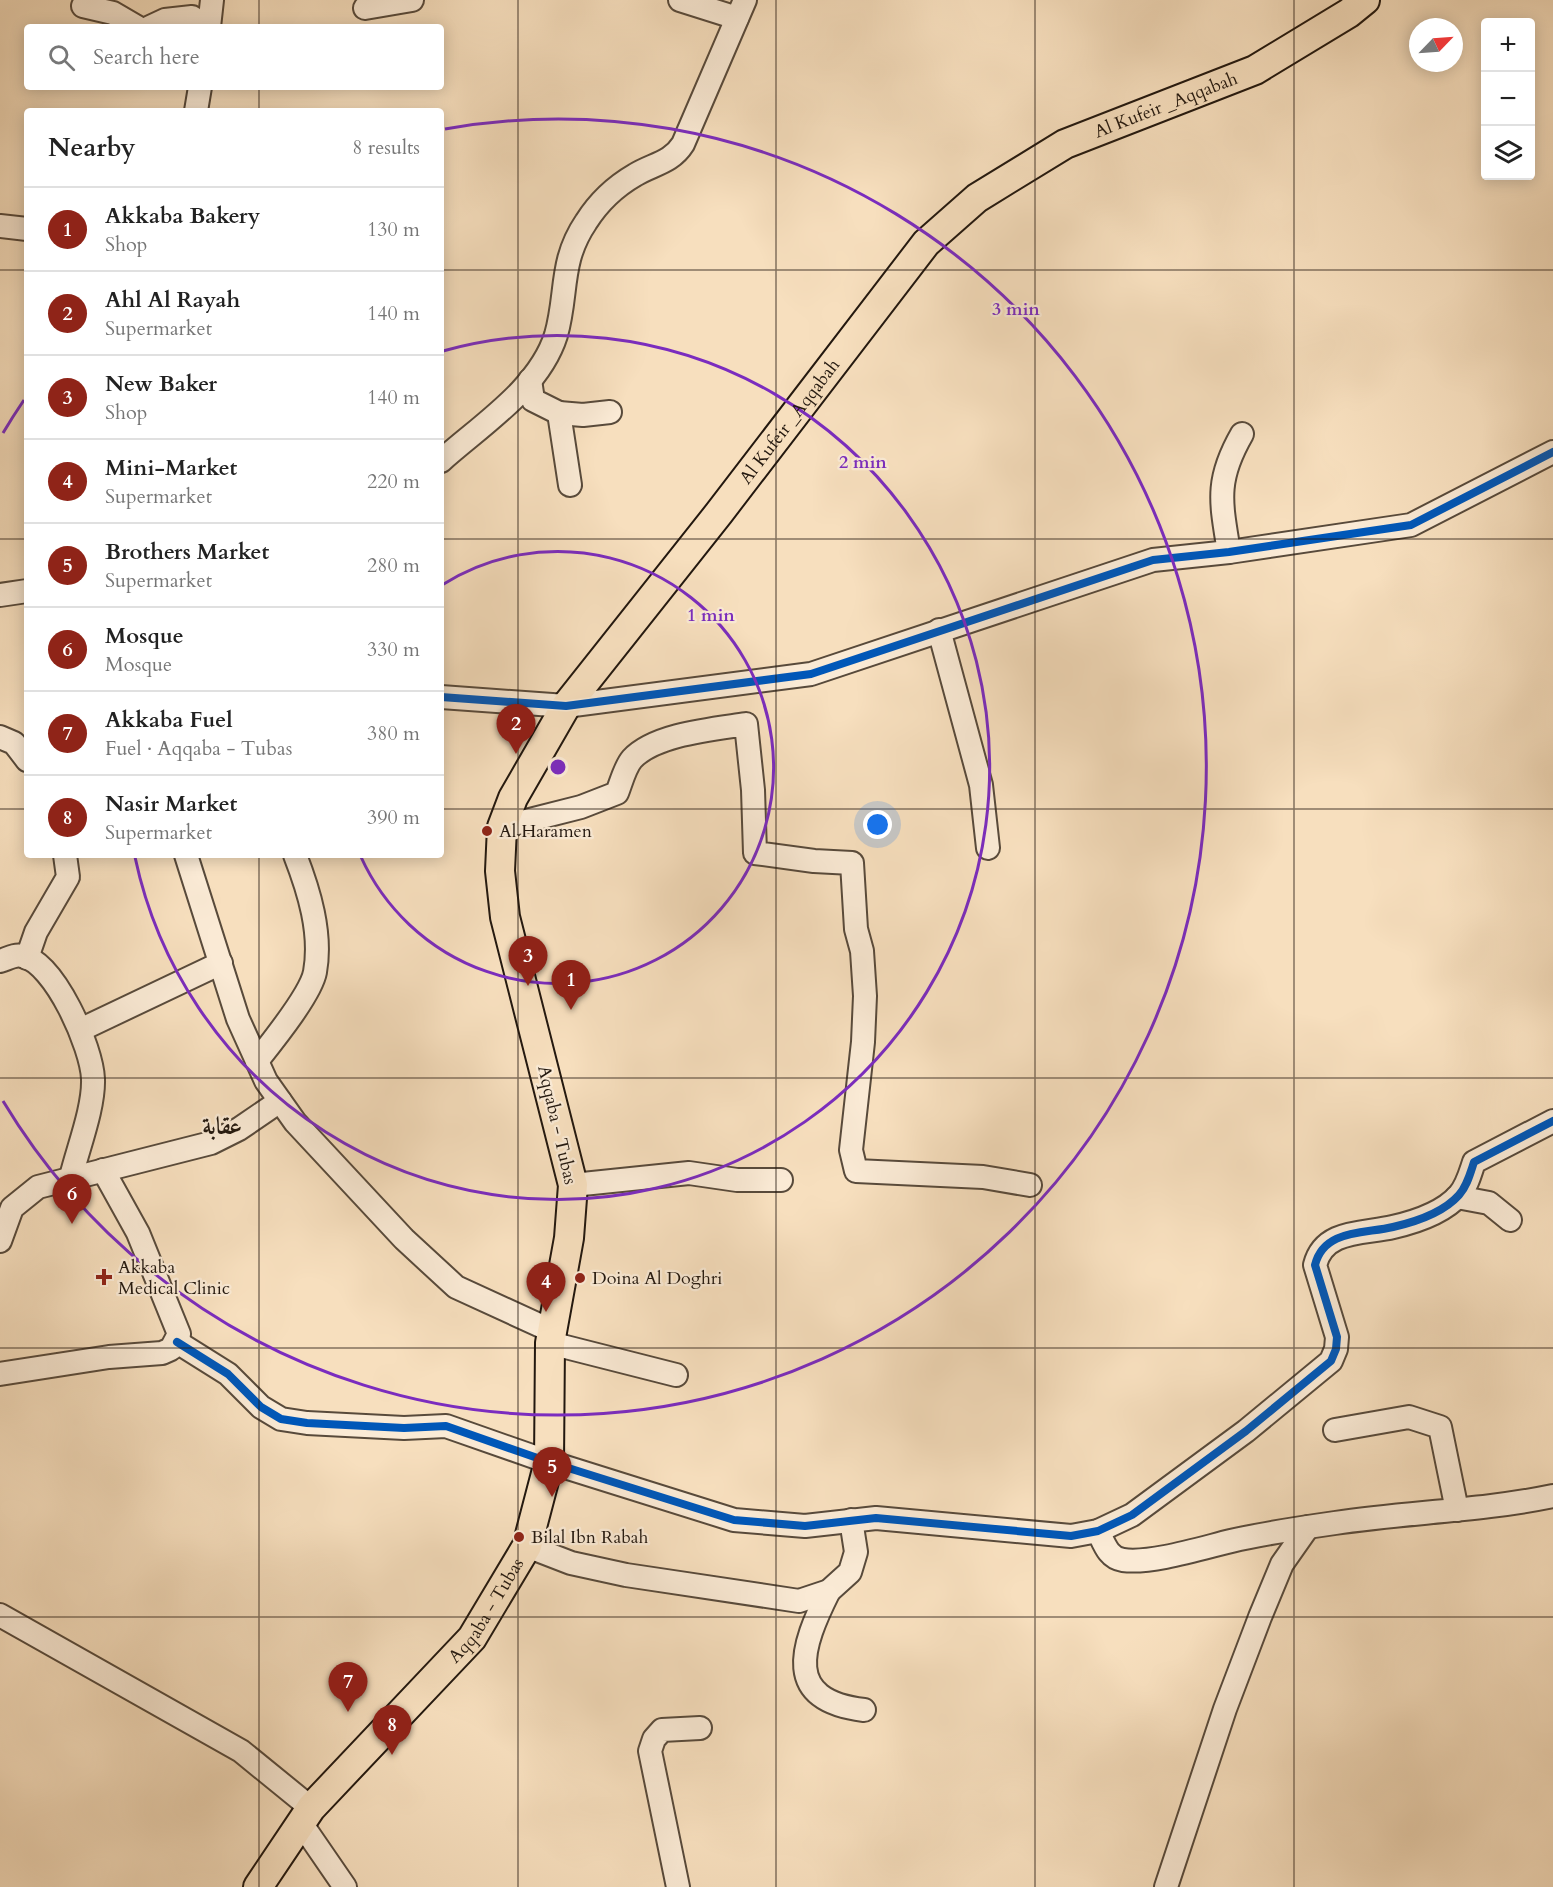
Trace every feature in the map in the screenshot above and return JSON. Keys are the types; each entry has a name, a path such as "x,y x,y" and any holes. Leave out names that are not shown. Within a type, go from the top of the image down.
{"main road":[{"name":"Al Kufeir _Aqqabah","path":"541,1054 505,917 500,872 502,827 513,798 566,706 926,243 977,198 1065,144 1255,70 1350,4"},
{"name":"Aqqaba - Tubas","path":"258,1887 306,1815 471,1638 527,1546 549,1462 551,1337 569,1238 573,1185 541,1054"}],"street":[{"path":"209,24 212,0"},
{"path":"365,8 412,0"},
{"path":"444,458 530,380 555,338 565,267 577,236 586,221 609,194 634,175 667,161 677,154 741,9 680,0"},
{"path":"83,6 113,13 132,24"},
{"path":"156,24 165,20 192,16 200,24"},
{"path":"196,108 200,90"},
{"path":"0,226 24,229"},
{"path":"530,380 533,400 559,413 584,415 610,412"},
{"path":"559,413 570,485"},
{"path":"1230,552 1221,483 1230,454 1242,434"},
{"path":"444,698 566,706 811,674 1153,560 1230,552 1411,525 1553,452"},
{"path":"0,595 24,591"},
{"path":"939,630 981,785 988,848"},
{"path":"502,827 580,807 617,793 632,759 658,743 705,730 746,724 753,790 755,853 814,861 852,863 856,929 862,951 865,996 863,1042 851,1150 856,1171 983,1177 1030,1185"},
{"path":"0,737 14,743 24,756"},
{"path":"27,958 36,932 68,877 65,858"},
{"path":"187,858 238,1019 266,1081 295,1122 404,1239 456,1287 551,1337 676,1375"},
{"path":"257,1061 288,1022 315,974 315,923 305,882 296,858"},
{"path":"0,961 12,956 27,958 56,984 80,1030 92,1066 93,1087 71,1178"},
{"path":"80,1030 221,963"},
{"path":"0,1241 6,1204 38,1187 210,1143 239,1129 280,1101"},
{"path":"177,1342 228,1374 261,1407 281,1419 307,1423 393,1428 446,1426 549,1462 734,1520 805,1526 851,1520 885,1519 1054,1535 1098,1531 1132,1515 1246,1431 1331,1361 1336,1349 1337,1337 1315,1264 1324,1246 1346,1234 1413,1221 1447,1205 1457,1197 1468,1180 1474,1162 1553,1121"},
{"path":"0,1374 109,1357 162,1353 177,1342 179,1334 138,1233 103,1170"},
{"path":"573,1185 689,1173 737,1180 781,1180"},
{"path":"1457,1197 1489,1203 1510,1220"},
{"path":"1335,1430 1408,1417 1440,1427 1457,1510"},
{"path":"1098,1531 1108,1552 1116,1559 1127,1560 1175,1554 1308,1527 1457,1510 1553,1496"},
{"path":"851,1520 855,1552 850,1572 829,1591 815,1619 805,1654 805,1674 813,1691 831,1702 840,1707 864,1710"},
{"path":"1166,1887 1225,1709 1260,1617 1282,1564 1308,1527"},
{"path":"527,1546 571,1563 754,1595 799,1601 829,1591"},
{"path":"0,1616 241,1751 306,1815 345,1887"},
{"path":"678,1887 653,1779 650,1751 654,1739 662,1730 700,1728"}],"cycle path":[{"path":"444,697 566,706 811,674 1153,560 1229,552 1411,525 1553,452"},
{"path":"177,1342 228,1374 261,1407 281,1419 307,1423 404,1428 446,1426 546,1461 734,1520 805,1526 876,1518 1071,1536 1098,1531 1132,1515 1246,1431 1331,1361 1336,1349 1337,1337 1315,1265 1320,1253 1327,1245 1346,1235 1401,1225 1437,1212 1462,1191 1474,1162 1553,1121"}],"place":[{"name":"Ahl Al Rayah","path":"516,754"},
{"name":"Al Haramen","path":"487,831"},
{"name":"New Baker","path":"528,986"},
{"name":"Akkaba Bakery","path":"571,1010"},
{"name":"Mosque","path":"72,1224"},
{"name":"Akkaba Medical Clinic","path":"104,1277"},
{"name":"Doina Al Doghri","path":"580,1278"},
{"name":"Mini-Market","path":"546,1312"},
{"name":"Brothers Market","path":"552,1497"},
{"name":"Bilal Ibn Rabah","path":"519,1537"},
{"name":"Akkaba Fuel","path":"348,1712"},
{"name":"Nasir Market","path":"392,1755"}],"district":[{"name":"عقابة","path":"222,1126"}]}
